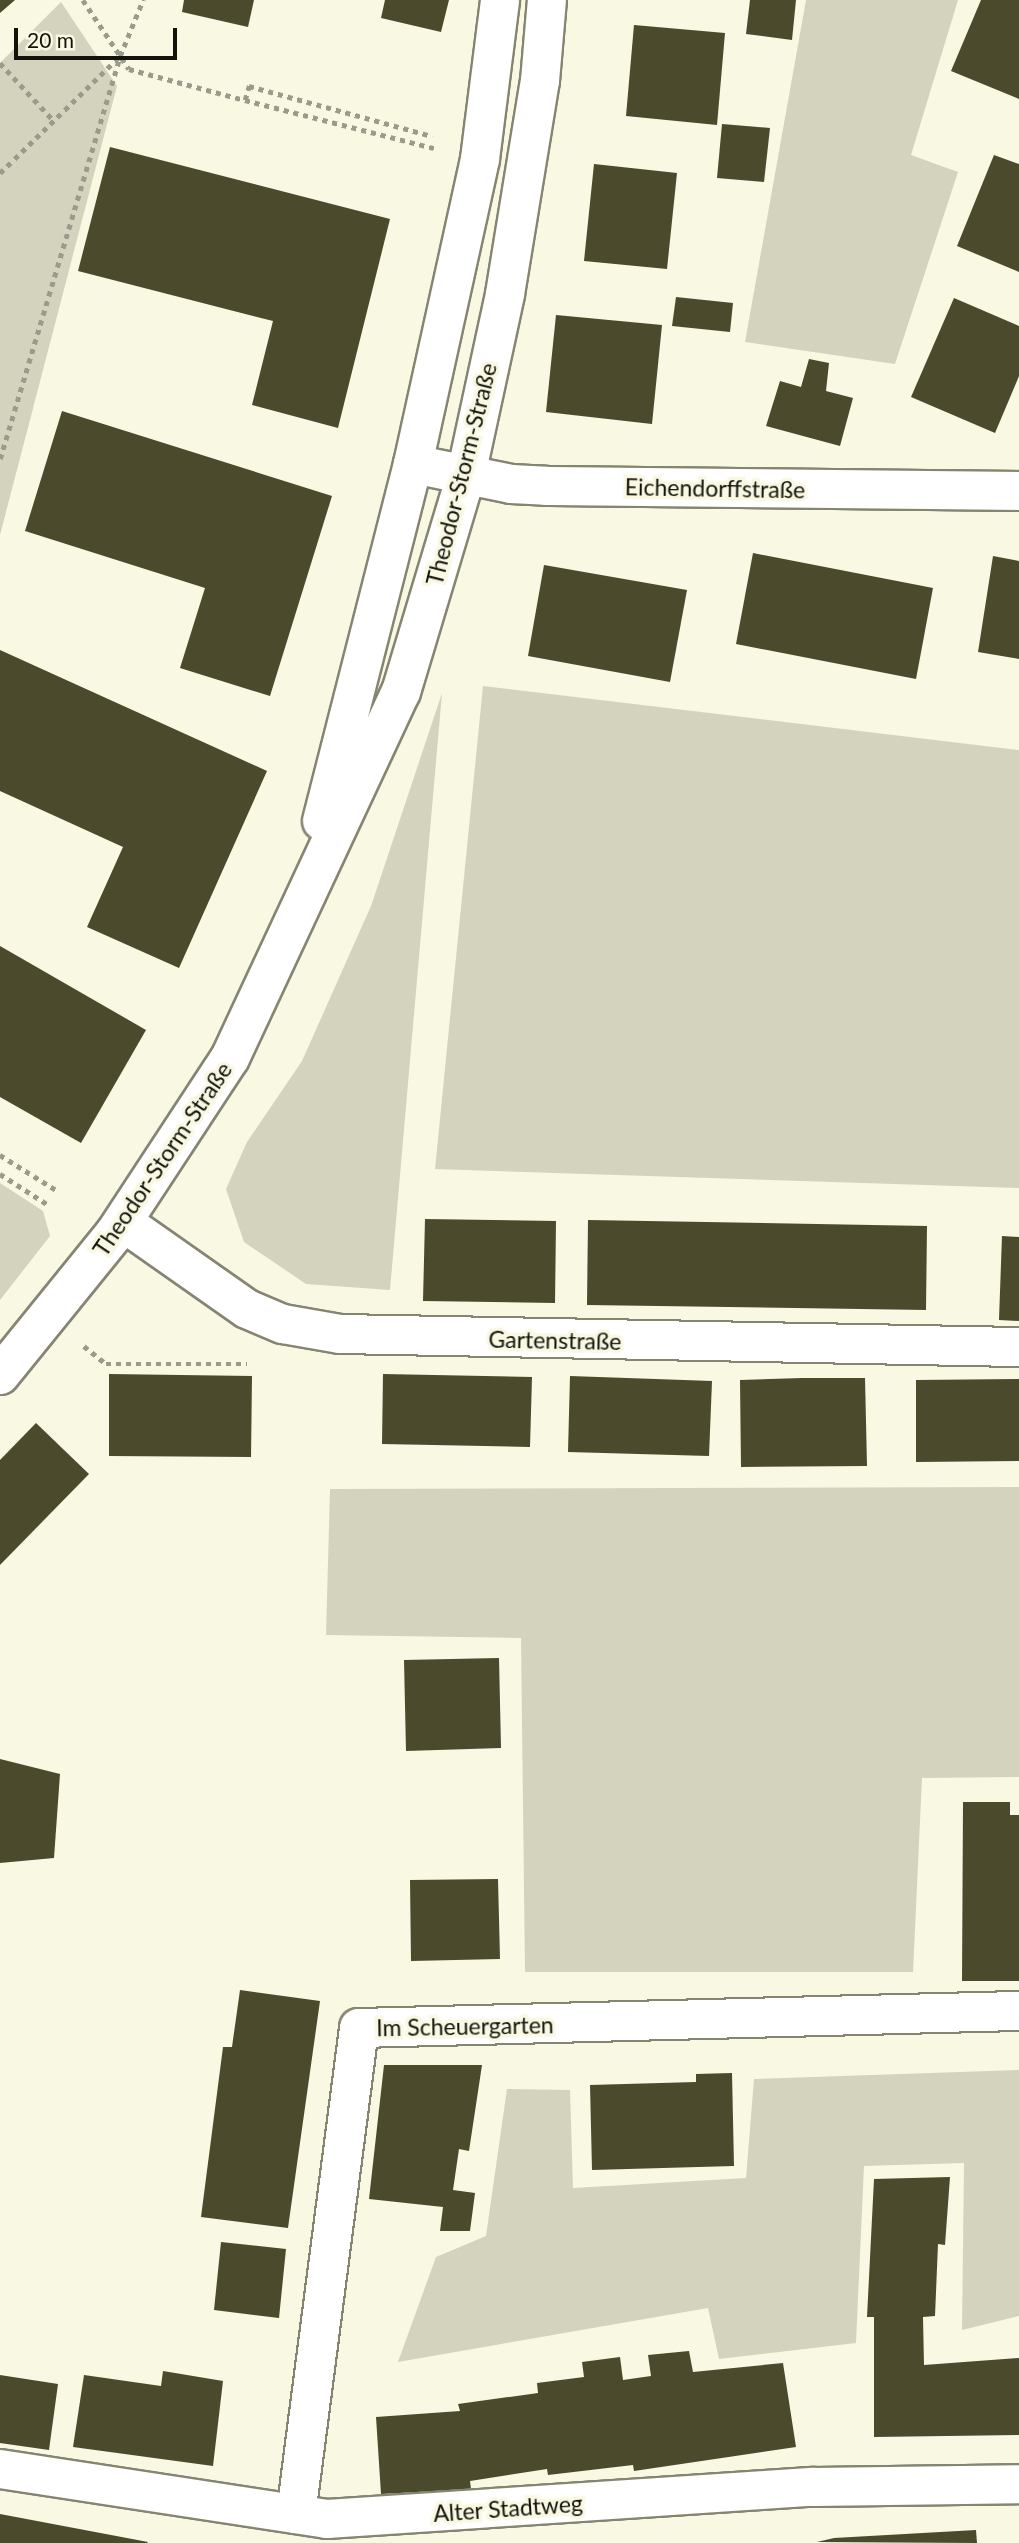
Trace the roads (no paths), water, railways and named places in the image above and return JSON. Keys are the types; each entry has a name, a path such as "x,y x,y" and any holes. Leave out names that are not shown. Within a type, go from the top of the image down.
{"street":[{"name":"Theodor-Storm-Straße","path":"294,925 413,464 480,159 500,0"},
{"name":"Theodor-Storm-Straße","path":"0,1375 123,1222 230,1058 401,692 466,475 505,294 540,81 547,0"},
{"name":"Eichendorffstraße","path":"413,464 466,475 546,486 1019,491"},
{"name":"Gartenstraße","path":"123,1222 247,1309 283,1324 340,1334 1019,1346"},
{"name":"Im Scheuergarten","path":"314,2525 359,2028 1019,2011"},
{"name":"Alter Stadtweg","path":"0,2469 314,2525 814,2487 1019,2484"}]}
